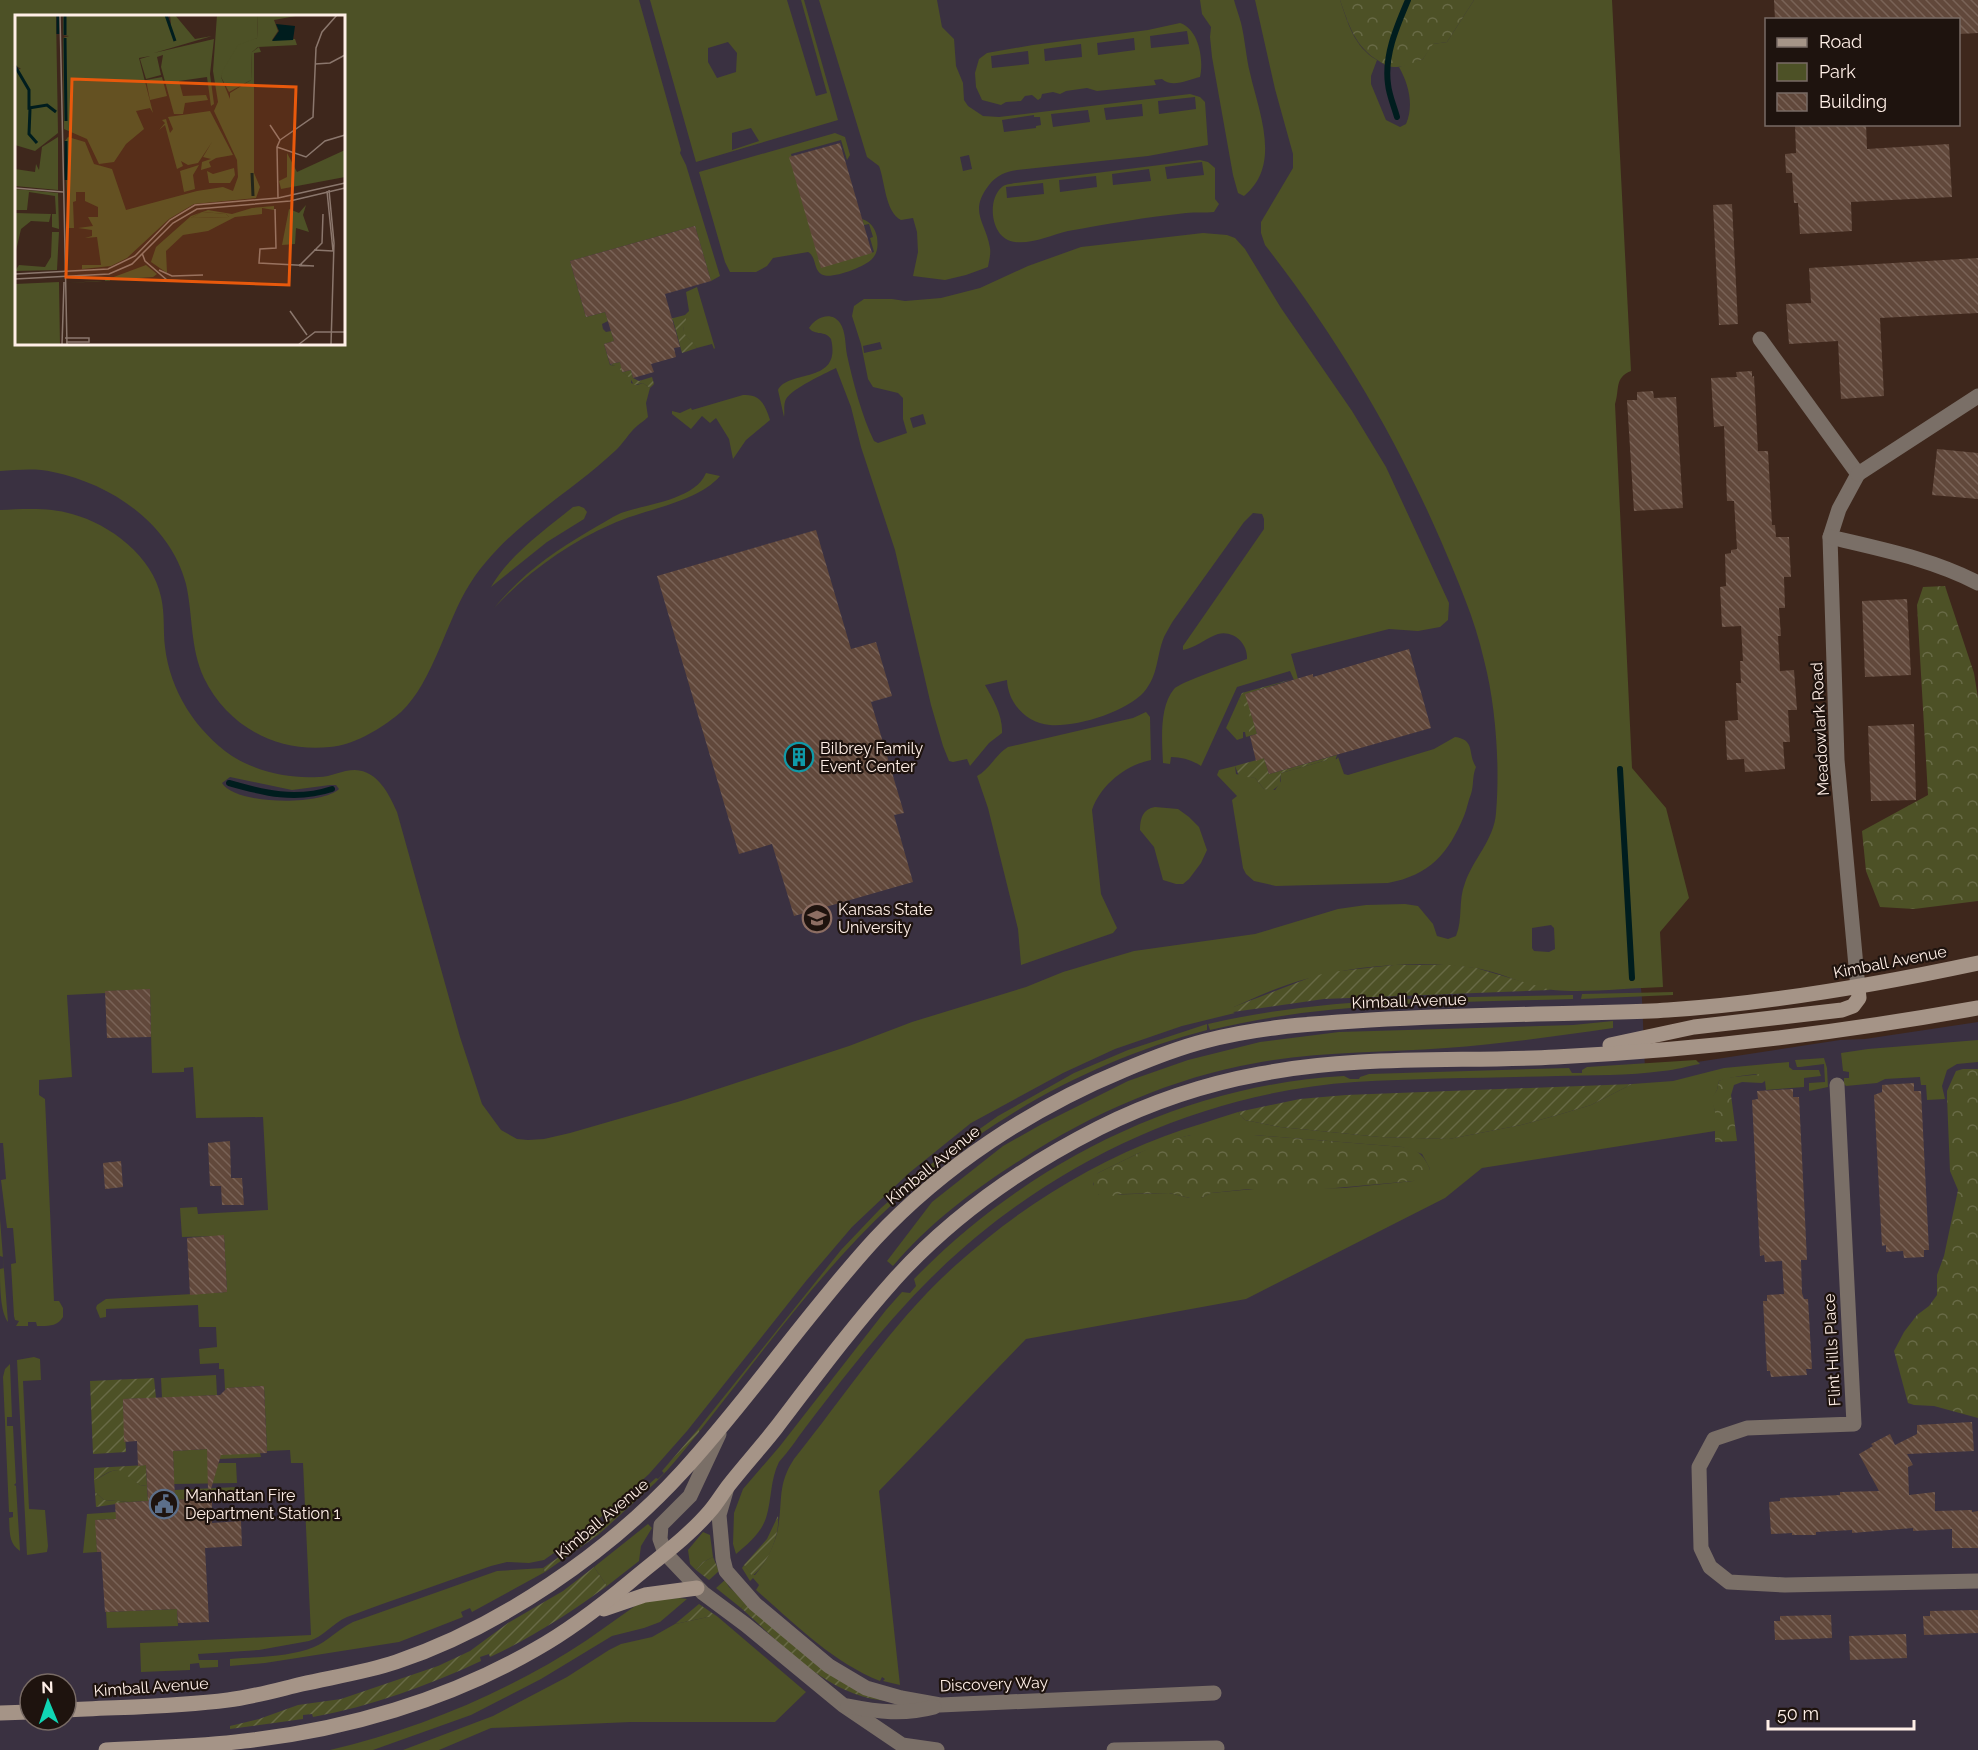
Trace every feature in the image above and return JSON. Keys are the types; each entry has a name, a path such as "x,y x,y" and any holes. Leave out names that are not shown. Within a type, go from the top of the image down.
{"main road":[{"name":"Kimball Avenue","path":"78,1709 228,1700 372,1670 424,1652 522,1602 583,1560 648,1506 678,1477 722,1427 814,1311 874,1240 903,1210 933,1184 994,1139 1034,1115 1123,1070 1202,1041 1244,1032 1318,1023 1397,1018 1667,1010 1858,988 1978,963"},
{"path":"1558,1057 1694,1027 1842,1010 1853,1006 1859,998 1858,988"},
{"path":"106,1750 242,1742 337,1726 431,1697 485,1675 536,1649 588,1616 665,1553 709,1513 898,1275 971,1208 1050,1156 1100,1128 1142,1109 1199,1089 1268,1072 1311,1066 1558,1057 1721,1045 1784,1038 1978,1008"},
{"path":"588,1616 645,1595 697,1588"},
{"path":"0,1713 18,1712"}],"street":[{"path":"1760,339 1858,474"},
{"name":"Meadowlark Road","path":"1858,988 1837,760 1830,537 1839,509 1858,474 1978,396"},
{"path":"1830,537 1903,554 1947,569 1978,583"},
{"name":"Flint Hills Place","path":"1837,1085 1854,1424 1748,1428 1714,1439 1699,1467 1701,1548 1710,1567 1729,1582 1785,1585 1978,1581"},
{"path":"722,1427 690,1496 661,1525 660,1539 665,1553 697,1588 843,1705 902,1745 937,1750"},
{"name":"Discovery Way","path":"727,1488 719,1515 726,1571 755,1604 829,1666 866,1688 940,1706 1214,1693"},
{"path":"843,1705 883,1713 916,1712 940,1706"},
{"path":"1114,1750 1217,1748"}],"shaded area":[{"name":"Kansas State University","path":"0,0 1589,0 1627,837 1642,999 1645,1070 1840,1040 1865,1039 1978,1022 1978,1750 0,1750"}],"green space":[{"path":"0,0 639,0 680,153 686,165 720,276 711,281 695,226 570,261 586,317 605,312 608,321 602,324 603,329 606,332 611,331 614,341 604,344 610,365 618,366 631,378 631,383 637,385 643,383 650,388 646,403 648,417 596,468 534,516 496,550 479,570 457,607 427,676 407,706 395,717 356,740 339,746 310,748 291,746 273,740 240,723 214,695 199,667 186,584 167,542 135,510 96,486 53,472 0,471"},
{"path":"650,0 787,0 816,96 827,93 801,0 804,0 838,120 696,162","holes":["728,42 737,53 736,72 717,78 708,62 708,48","751,128 759,141 732,150 732,133"]},
{"path":"819,0 937,0 942,27 954,39 956,66 963,83 964,100 968,106 983,116 999,117 1190,94 1200,97 1205,102 1208,145 1148,156 1017,170 998,176 983,194 979,210 990,248 988,267 945,280 913,276 918,252 917,232 913,218 901,220 896,216 889,203 879,166 867,157","holes":["1195,97 1196,109 1159,114 1158,101","1142,104 1143,116 1106,120 1104,108","1088,110 1090,122 1053,127 1051,114","1034,115 1034,117 1040,117 1041,125 1036,128 1004,132 1002,120","969,155 972,169 963,171 960,157"]},
{"path":"1200,0 1234,0 1242,29 1265,138 1262,169 1256,183 1244,196 1238,193 1233,175 1212,57 1211,27 1202,14"},
{"path":"1255,0 1340,0 1357,41 1369,55 1377,60 1371,76 1371,84 1386,120 1400,127 1406,124 1410,102 1408,88 1399,67 1423,59 1432,44 1447,42 1474,0 1612,0 1631,371 1622,377 1618,385 1615,404 1632,768 1666,808 1689,898 1660,932 1663,987 1566,991 1544,989 1494,972 1474,968 1433,964 1367,967 1325,974 1297,982 1234,1007 1233,1012 1235,1013 1182,1026 1115,1049 1063,1073 971,1123 909,1173 852,1227 806,1281 687,1431 649,1474 581,1534 544,1560 529,1563 507,1562 491,1566 347,1617 309,1641 259,1650 198,1654 199,1660 218,1660 218,1667 200,1668 199,1663 190,1664 190,1670 141,1672 140,1643 311,1635 303,1463 291,1463 290,1450 267,1451 264,1386 225,1390 224,1369 219,1369 219,1363 200,1364 199,1349 217,1347 216,1327 199,1327 198,1305 106,1309 106,1317 100,1318 96,1308 106,1299 227,1292 224,1236 182,1237 180,1208 197,1207 198,1214 268,1210 263,1117 196,1118 193,1067 184,1068 184,1072 152,1073 150,990 67,995 72,1077 39,1080 39,1095 45,1099 54,1301 59,1301 63,1308 63,1317 58,1323 52,1325 37,1326 36,1322 28,1322 28,1326 16,1326 19,1321 15,1320 14,1316 11,1264 16,1263 13,1228 7,1228 1,1180 6,1179 3,1143 0,1143 0,510 45,509 72,514 101,526 128,544 149,569 156,582 163,610 168,663 179,694 187,709 207,735 232,756 263,770 297,777 323,777 350,770 363,771 382,785 397,812 460,1037 482,1104 501,1130 517,1139 544,1139 570,1133 681,1101 849,1046 912,1022 1026,987 1063,972 1134,951 1255,934 1338,909 1366,905 1418,906 1433,924 1437,936 1448,939 1456,936 1463,889 1491,832 1496,813 1498,776 1492,697 1476,629 1465,599 1441,541 1404,463 1340,351 1265,245 1261,233 1261,222 1293,168 1293,154 1275,89","holes":["230,777 292,790 330,785 336,785 339,789 329,795 315,798 279,801 260,799 243,796 230,790 222,783","1551,925 1554,928 1555,949 1549,952 1534,951 1532,928"]},
{"path":"1340,0 1474,0 1447,42 1433,44 1423,59 1396,67 1383,64 1358,42"},
{"path":"1180,23 1186,26 1196,38 1199,46 1200,77 1175,83 1162,79 1154,80 1156,85 1097,91 1087,88 1060,94 1053,92 1042,94 1038,100 1032,95 1025,96 1021,101 1006,102 1001,105 982,100 976,87 975,73 979,59 987,53 1148,30","holes":["1187,31 1189,44 1151,48 1150,36","1134,38 1135,50 1098,55 1097,43","1081,44 1082,57 1045,61 1044,49","1028,51 1029,64 992,68 991,56"]},
{"path":"835,133 845,137 850,155 847,160 841,140 791,154 821,267 874,252 869,224 864,225 862,219 865,220 874,228 877,237 874,257 856,269 827,276 820,273 813,257 808,252 773,258 767,266 756,272 730,272 725,262 699,172"},
{"path":"1200,160 1208,162 1215,168 1215,199 1219,204 1214,212 1142,219 1015,242 1007,240 996,227 993,210 997,193 1002,187 1015,183","holes":["1202,162 1204,175 1167,179 1165,167","1149,169 1151,181 1113,185 1112,174","1096,176 1097,187 1060,192 1059,180","1043,183 1044,194 1007,198 1006,187"]},
{"path":"1203,233 1235,238 1245,249 1281,308 1352,411 1386,467 1449,603 1448,620 1440,627 1418,631 1389,629 1291,654 1298,679 1294,680 1290,671 1237,687 1201,766 1187,759 1175,757 1171,757 1170,764 1163,763 1163,725 1166,705 1169,696 1178,686 1247,659 1242,643 1229,634 1218,634 1183,650 1183,646 1264,529 1262,514 1253,513 1244,522 1173,621 1161,644 1152,679 1144,692 1136,699 1113,712 1087,721 1050,725 1033,720 1020,710 1011,696 1007,680 985,685 999,714 1002,733 989,743 970,766 967,759 949,761 943,746 931,705 895,550 861,447 851,407 836,368 795,390 785,401 784,417 778,390 792,380 822,370 829,363 832,354 831,339 809,328 815,321 828,316 836,319 843,330 855,388 874,441 878,443 907,433 903,419 903,398 898,393 873,387 868,379 861,344 852,316 854,306 864,299 905,301 941,298 980,288 1028,266 1081,247","holes":["880,342 882,349 864,353 863,346","923,414 926,424 913,428 910,418"]},
{"path":"697,287 714,349 712,344 697,348 683,333 685,315 689,311 686,292"},
{"path":"685,315 684,333 697,348 682,353 673,320 666,320"},
{"path":"620,362 623,372 631,370 633,378 639,381 652,377 654,384 650,388 643,383 634,385 618,367 610,364"},
{"path":"743,395 754,396 761,401 770,420 746,440 733,459 729,439 716,418 710,423 702,416 691,429 672,414 672,411 680,413"},
{"path":"706,473 720,476 698,493 625,519 580,540 534,571 494,608 526,575 576,539 621,513 681,495 700,482"},
{"path":"579,506 587,512 584,519 547,542 491,587 507,565 528,544 573,507"},
{"path":"1945,586 1974,673 1978,698 1978,901 1914,909 1880,907 1866,871 1862,831 1928,795 1917,605 1923,587"},
{"path":"1293,679 1246,694 1257,734 1249,736 1250,716 1239,699 1242,693"},
{"path":"1239,699 1249,712 1251,721 1250,736 1246,737 1243,732 1243,738 1237,740 1226,728"},
{"path":"1146,712 1150,717 1151,760 1132,767 1115,778 1101,793 1092,810 1101,894 1117,928 1113,933 1021,965 1018,929 988,808 977,776 1008,747 1133,718"},
{"path":"1455,737 1466,741 1476,767 1472,791 1464,816 1451,841 1436,861 1426,868 1388,883 1276,886 1254,881 1246,874 1243,868 1232,800 1237,796 1217,775 1219,770 1235,766 1236,774 1255,778 1264,789 1275,790 1281,781 1281,773 1338,757 1344,774 1348,775 1434,749"},
{"path":"1337,755 1335,761 1327,760 1281,773 1280,784 1272,791 1264,789 1255,778 1239,776 1235,766 1264,758 1269,774"},
{"path":"1155,807 1178,809 1199,827 1207,850 1201,863 1183,884 1163,880 1154,847 1140,830 1143,815"},
{"path":"1394,965 1453,965 1476,968 1551,990 1324,999 1233,1012 1232,1008 1236,1006 1314,976"},
{"path":"1673,992 1673,995 1581,999 1582,994"},
{"path":"1573,995 1573,999 1390,1005 1299,1013 1210,1030 1208,1024 1298,1008 1344,1003 1435,998"},
{"path":"1613,1021 1613,1028 1509,1042 1280,1059 1194,1078 1134,1099 1049,1142 987,1182 953,1208 921,1236 893,1266 887,1261 932,1202 1003,1146 1128,1081 1188,1060 1260,1042 1339,1032 1573,1025"},
{"path":"1207,1024 1207,1030 1110,1063 1063,1085 974,1138 933,1169 894,1203 836,1262 699,1432 699,1428 706,1419 841,1250 881,1208 937,1159 998,1116 1074,1073 1128,1050"},
{"path":"1978,1040 1978,1062 1957,1064 1947,1070 1942,1086 1945,1099 1927,1100 1926,1085 1921,1085 1920,1077 1885,1079 1877,1083 1846,1086 1844,1084 1844,1078 1849,1078 1849,1072 1843,1071 1841,1053"},
{"path":"1824,1058 1828,1087 1809,1091 1809,1083 1825,1082 1824,1064 1797,1067 1795,1060"},
{"path":"1696,1060 1700,1064 1637,1074 1355,1082 1291,1090 1229,1104 1168,1124 1110,1150 1054,1181 1001,1217 952,1258 906,1304 854,1365 779,1462 764,1523 754,1538 736,1554 733,1544 734,1513 743,1489 902,1292 910,1293 916,1286 914,1279 917,1276 961,1235 1009,1198 1059,1165 1112,1136 1168,1113 1225,1095 1284,1082 1344,1076 1359,1079 1369,1074 1569,1068 1572,1073 1582,1073 1582,1070 1587,1067"},
{"path":"1789,1062 1789,1067 1793,1070 1819,1070 1821,1076 1804,1078 1804,1087 1766,1090 1765,1081 1756,1074 1719,1081 1712,1099 1715,1111 1715,1131 1482,1168 1445,1198 1246,1299 1026,1339 879,1491 900,1685 883,1681 885,1679 882,1677 880,1681 862,1673 830,1653 756,1590 759,1585 753,1578 750,1581 742,1568 744,1565 752,1575 755,1575 770,1553 778,1528 785,1477 794,1459 912,1309 957,1264 1004,1225 1055,1190 1109,1160 1165,1136 1238,1112 1245,1120 1280,1127 1380,1137 1449,1139 1521,1125 1591,1105 1632,1084 1673,1081 1724,1068","holes":["1191,1135 1254,1135 1402,1147 1422,1154 1430,1169 1413,1181 1344,1188 1264,1188 1211,1193 1201,1198 1169,1193 1099,1195 1093,1184 1098,1173 1139,1153 1179,1138"]},
{"path":"1978,1069 1978,1418 1934,1406 1908,1403 1894,1351 1904,1332 1917,1315 1929,1306 1937,1295 1937,1275 1944,1256 1958,1190 1950,1171 1947,1091 1956,1071"},
{"path":"1762,1074 1765,1081 1762,1083 1742,1082 1734,1085 1731,1095 1737,1141 1715,1142 1715,1111 1711,1099 1717,1090 1719,1081 1725,1078"},
{"path":"1632,1084 1591,1105 1521,1125 1449,1139 1380,1137 1280,1127 1245,1120 1238,1112 1300,1099 1346,1095"},
{"path":"1191,1135 1254,1135 1402,1147 1419,1153 1430,1169 1422,1178 1413,1181 1324,1189 1249,1189 1211,1193 1201,1198 1169,1193 1121,1194 1108,1197 1099,1195 1094,1190 1093,1178 1098,1173 1155,1146"},
{"path":"0,1219 3,1257 0,1256"},
{"path":"4,1268 8,1322 3,1312 1,1297 0,1269"},
{"path":"34,1357 40,1359 41,1380 23,1381 29,1509 45,1510 48,1546 47,1552 27,1555 17,1360"},
{"path":"10,1364 12,1417 7,1417 7,1426 13,1426 16,1483 14,1485 16,1486 20,1551 13,1544 9,1528 9,1518 13,1517 13,1512 9,1512 3,1377 5,1369"},
{"path":"216,1375 217,1395 162,1398 161,1378"},
{"path":"154,1378 156,1398 123,1399 126,1452 93,1454 90,1381"},
{"path":"699,1428 699,1432 664,1473 662,1471"},
{"path":"207,1449 216,1468 219,1463 236,1463 237,1483 174,1484 173,1451"},
{"path":"219,1449 260,1453 261,1457 219,1459"},
{"path":"146,1465 147,1486 140,1485 119,1470 109,1472 94,1480 94,1468"},
{"path":"121,1470 140,1485 147,1486 148,1501 104,1500 95,1492 94,1480 110,1472"},
{"path":"664,1474 655,1483 598,1535 545,1572 543,1568 595,1532"},
{"path":"237,1487 238,1502 231,1497 175,1500 174,1490"},
{"path":"95,1492 104,1500 129,1502 96,1507"},
{"path":"116,1512 116,1519 96,1520 97,1552 83,1553 87,1514"},
{"path":"778,1516 777,1532 772,1549 758,1571 752,1576 744,1565 767,1539"},
{"path":"648,1524 652,1528 641,1546 639,1561 607,1586 594,1567"},
{"path":"703,1532 710,1535 713,1557 703,1562 696,1570 690,1564 688,1550"},
{"path":"713,1557 719,1571 709,1580 696,1570 703,1562"},
{"path":"594,1567 607,1586 535,1633 490,1657 489,1654 480,1657 481,1661 461,1670 420,1687 357,1707 313,1717 312,1714 303,1715 303,1719 230,1729 230,1726 259,1719 298,1705 341,1699 438,1666 470,1651 508,1623 563,1591"},
{"path":"543,1568 545,1572 472,1612 470,1608 461,1612 463,1617 399,1642 265,1663 230,1666 230,1659 283,1655 314,1647 353,1622 497,1571"},
{"path":"725,1580 729,1587 746,1602 741,1608 716,1588"},
{"path":"687,1599 660,1622 612,1636 541,1679 471,1715 373,1750 330,1750 397,1731 496,1692 558,1659 635,1606 645,1601"},
{"path":"746,1602 890,1701 868,1698 847,1691 809,1668 741,1608"},
{"path":"699,1604 718,1617 675,1624"},
{"path":"177,1609 178,1626 107,1628 106,1612"},
{"path":"718,1617 806,1692 775,1722 631,1722 491,1728 439,1750 403,1750 493,1716 567,1677 621,1644 652,1637 675,1624"}],"building":[{"path":"1774,0 1978,0 1978,33 1960,34 1960,18 1775,18"},
{"path":"1795,126 1866,126 1867,149 1949,144 1952,197 1851,202 1852,231 1800,234 1798,203 1794,203 1792,173 1786,173 1785,154 1796,153"},
{"path":"840,143 872,253 821,268 789,157"},
{"path":"1732,204 1738,324 1719,325 1713,205"},
{"path":"695,226 711,281 665,294 680,347 674,348 676,357 651,364 654,372 633,378 631,370 622,372 620,362 610,364 604,344 614,341 605,312 586,317 570,261"},
{"path":"1978,258 1978,313 1880,318 1884,396 1841,399 1838,341 1789,344 1786,304 1811,303 1809,268"},
{"path":"1752,371 1758,451 1768,451 1772,525 1775,525 1776,537 1789,537 1791,577 1784,577 1785,608 1779,608 1781,636 1778,636 1780,671 1794,670 1797,710 1788,710 1790,742 1783,742 1785,769 1745,772 1744,759 1727,760 1725,721 1738,720 1736,683 1741,683 1740,661 1743,661 1741,626 1722,627 1720,587 1726,586 1725,554 1737,549 1734,501 1727,501 1724,426 1714,427 1711,378 1737,377 1736,372"},
{"path":"1653,391 1654,398 1676,397 1683,508 1634,511 1627,400 1637,400 1637,392"},
{"path":"1937,449 1978,453 1978,499 1932,495"},
{"name":"Bilbrey Family Event Center","path":"816,530 851,649 876,642 892,696 871,702 904,813 894,815 913,882 794,916 772,844 739,854 657,576"},
{"path":"1907,599 1911,675 1865,677 1862,601"},
{"path":"1409,649 1431,728 1269,774 1264,758 1256,761 1250,736 1257,734 1245,694"},
{"path":"1914,724 1916,800 1871,801 1868,726"},
{"path":"150,989 151,1037 107,1038 105,991"},
{"path":"1914,1083 1914,1091 1921,1091 1929,1250 1924,1250 1924,1257 1904,1258 1903,1251 1886,1252 1886,1245 1882,1246 1874,1095 1882,1092 1882,1085"},
{"path":"1793,1089 1793,1097 1799,1097 1807,1260 1801,1260 1802,1293 1804,1299 1808,1299 1812,1369 1806,1369 1807,1375 1771,1377 1770,1371 1767,1371 1763,1301 1767,1301 1767,1295 1784,1294 1782,1261 1765,1262 1764,1255 1760,1256 1752,1100 1758,1099 1757,1091"},
{"path":"230,1141 231,1178 242,1178 244,1205 222,1205 221,1186 210,1186 208,1143"},
{"path":"121,1161 123,1187 105,1189 103,1163"},
{"path":"224,1235 227,1292 190,1295 187,1238"},
{"name":"Manhattan Fire Department Station 1","path":"264,1386 267,1453 221,1455 211,1489 208,1489 207,1449 173,1451 175,1500 212,1498 212,1523 241,1521 242,1546 205,1548 209,1622 178,1623 177,1609 105,1612 101,1552 97,1552 95,1520 116,1519 115,1503 148,1501 146,1465 138,1466 137,1441 124,1442 123,1399 220,1395 227,1388"},
{"path":"1972,1422 1974,1451 1907,1454 1913,1465 1908,1467 1909,1495 1935,1492 1935,1511 1978,1511 1978,1548 1952,1548 1952,1529 1913,1531 1913,1528 1852,1533 1852,1530 1816,1532 1816,1535 1771,1534 1769,1502 1780,1501 1780,1498 1840,1495 1840,1492 1879,1491 1859,1454 1873,1446 1871,1444 1890,1434 1895,1445 1917,1434 1917,1425"},
{"path":"1978,1610 1978,1633 1924,1635 1923,1616 1930,1616 1930,1611"},
{"path":"1831,1615 1832,1638 1775,1640 1774,1621 1780,1621 1780,1616"},
{"path":"1906,1634 1907,1658 1850,1660 1849,1636"}],"waterway":[{"path":"1397,117 1389,88 1388,62 1392,41 1408,0"},
{"path":"1620,769 1632,978"},
{"path":"229,783 255,790 293,795 306,795 332,789"}],"place":[{"name":"Bilbrey Family Event Center","path":"799,757"},
{"name":"Kansas State University","path":"817,918"},
{"name":"Manhattan Fire Department Station 1","path":"164,1504"}]}
